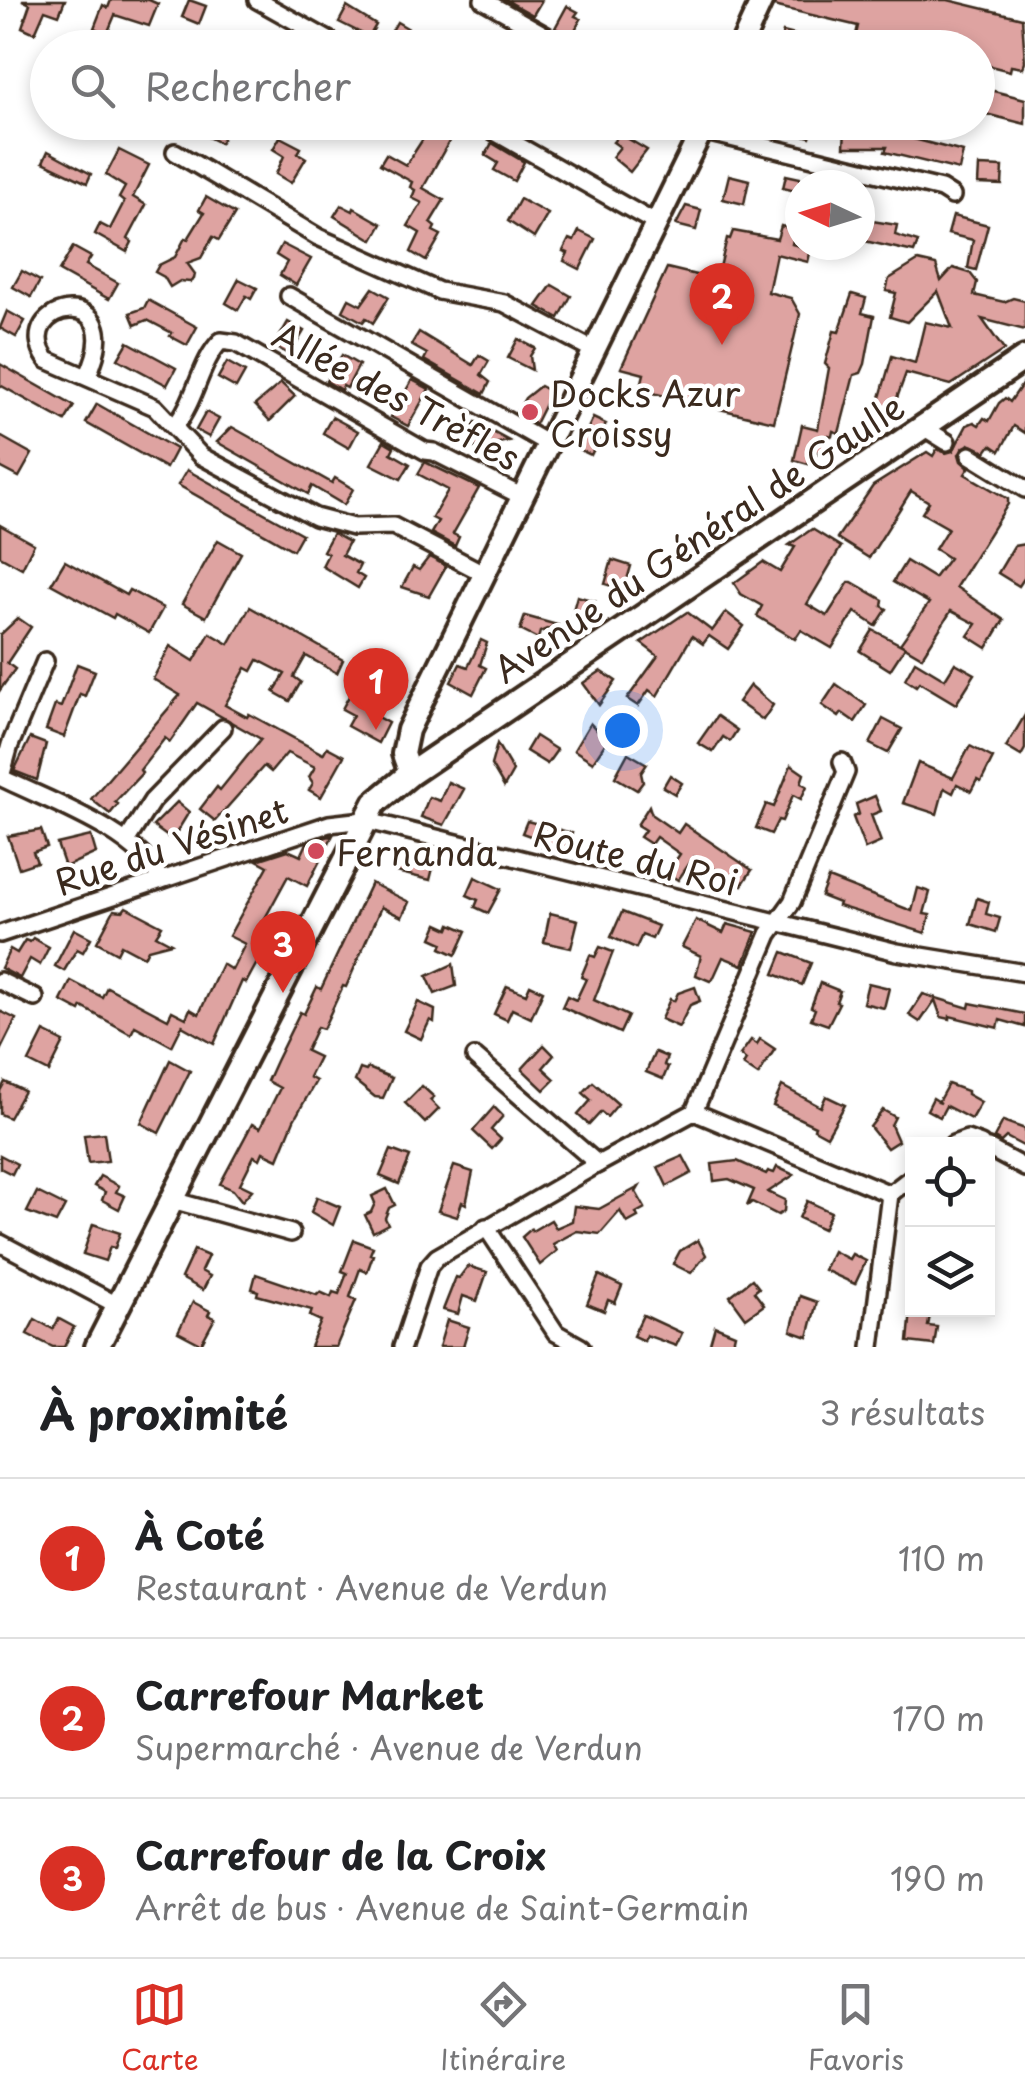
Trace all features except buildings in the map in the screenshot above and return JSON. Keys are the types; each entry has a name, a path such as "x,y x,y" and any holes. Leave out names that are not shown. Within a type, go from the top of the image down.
{"main road":[{"name":"Avenue du Général de Gaulle","path":"97,1347 375,802 410,774 1025,358"}],"street":[{"path":"257,0 311,30"},
{"path":"482,0 536,30"},
{"path":"748,30 762,0"},
{"path":"509,140 657,224"},
{"path":"410,774 403,754 408,730 595,352 694,140"},
{"path":"739,140 941,188 952,196"},
{"path":"175,152 318,238 440,291 504,303 595,352"},
{"path":"289,296 548,444"},
{"path":"87,377 99,345 96,325 75,310 54,313 40,332 44,356 54,364 155,407 201,456 315,516 353,527 393,526 485,574"},
{"name":"Allée des Trèfles","path":"175,426 189,408 212,349 221,342 236,343 425,451 523,497"},
{"path":"923,427 947,442"},
{"path":"970,455 1025,488"},
{"path":"45,661 1,777 127,840 149,860 161,880"},
{"path":"127,840 152,801 223,728"},
{"name":"Route du Roi","path":"778,922 792,902 846,772 842,762"},
{"name":"Route du Roi","path":"364,820 897,952 1025,973"},
{"name":"Rue du Vésinet","path":"0,934 329,824 364,820"},
{"path":"402,1347 429,1266 486,1227 694,1112 769,934 778,922"},
{"path":"0,980 36,998"},
{"path":"475,1057 598,1164"},
{"path":"694,1112 890,1194"},
{"path":"995,1152 1025,1168"},
{"path":"871,1347 890,1194 905,1182"},
{"path":"172,1200 292,1233"},
{"path":"486,1227 556,1333 581,1347"},
{"path":"0,1243 117,1305"}],"place":[{"name":"Carrefour Market","path":"722,345"},
{"name":"Docks Azur Croissy","path":"530,412"},
{"name":"À Coté","path":"376,730"},
{"name":"Fernanda","path":"316,851"},
{"name":"Carrefour de la Croix","path":"283,993"}]}
